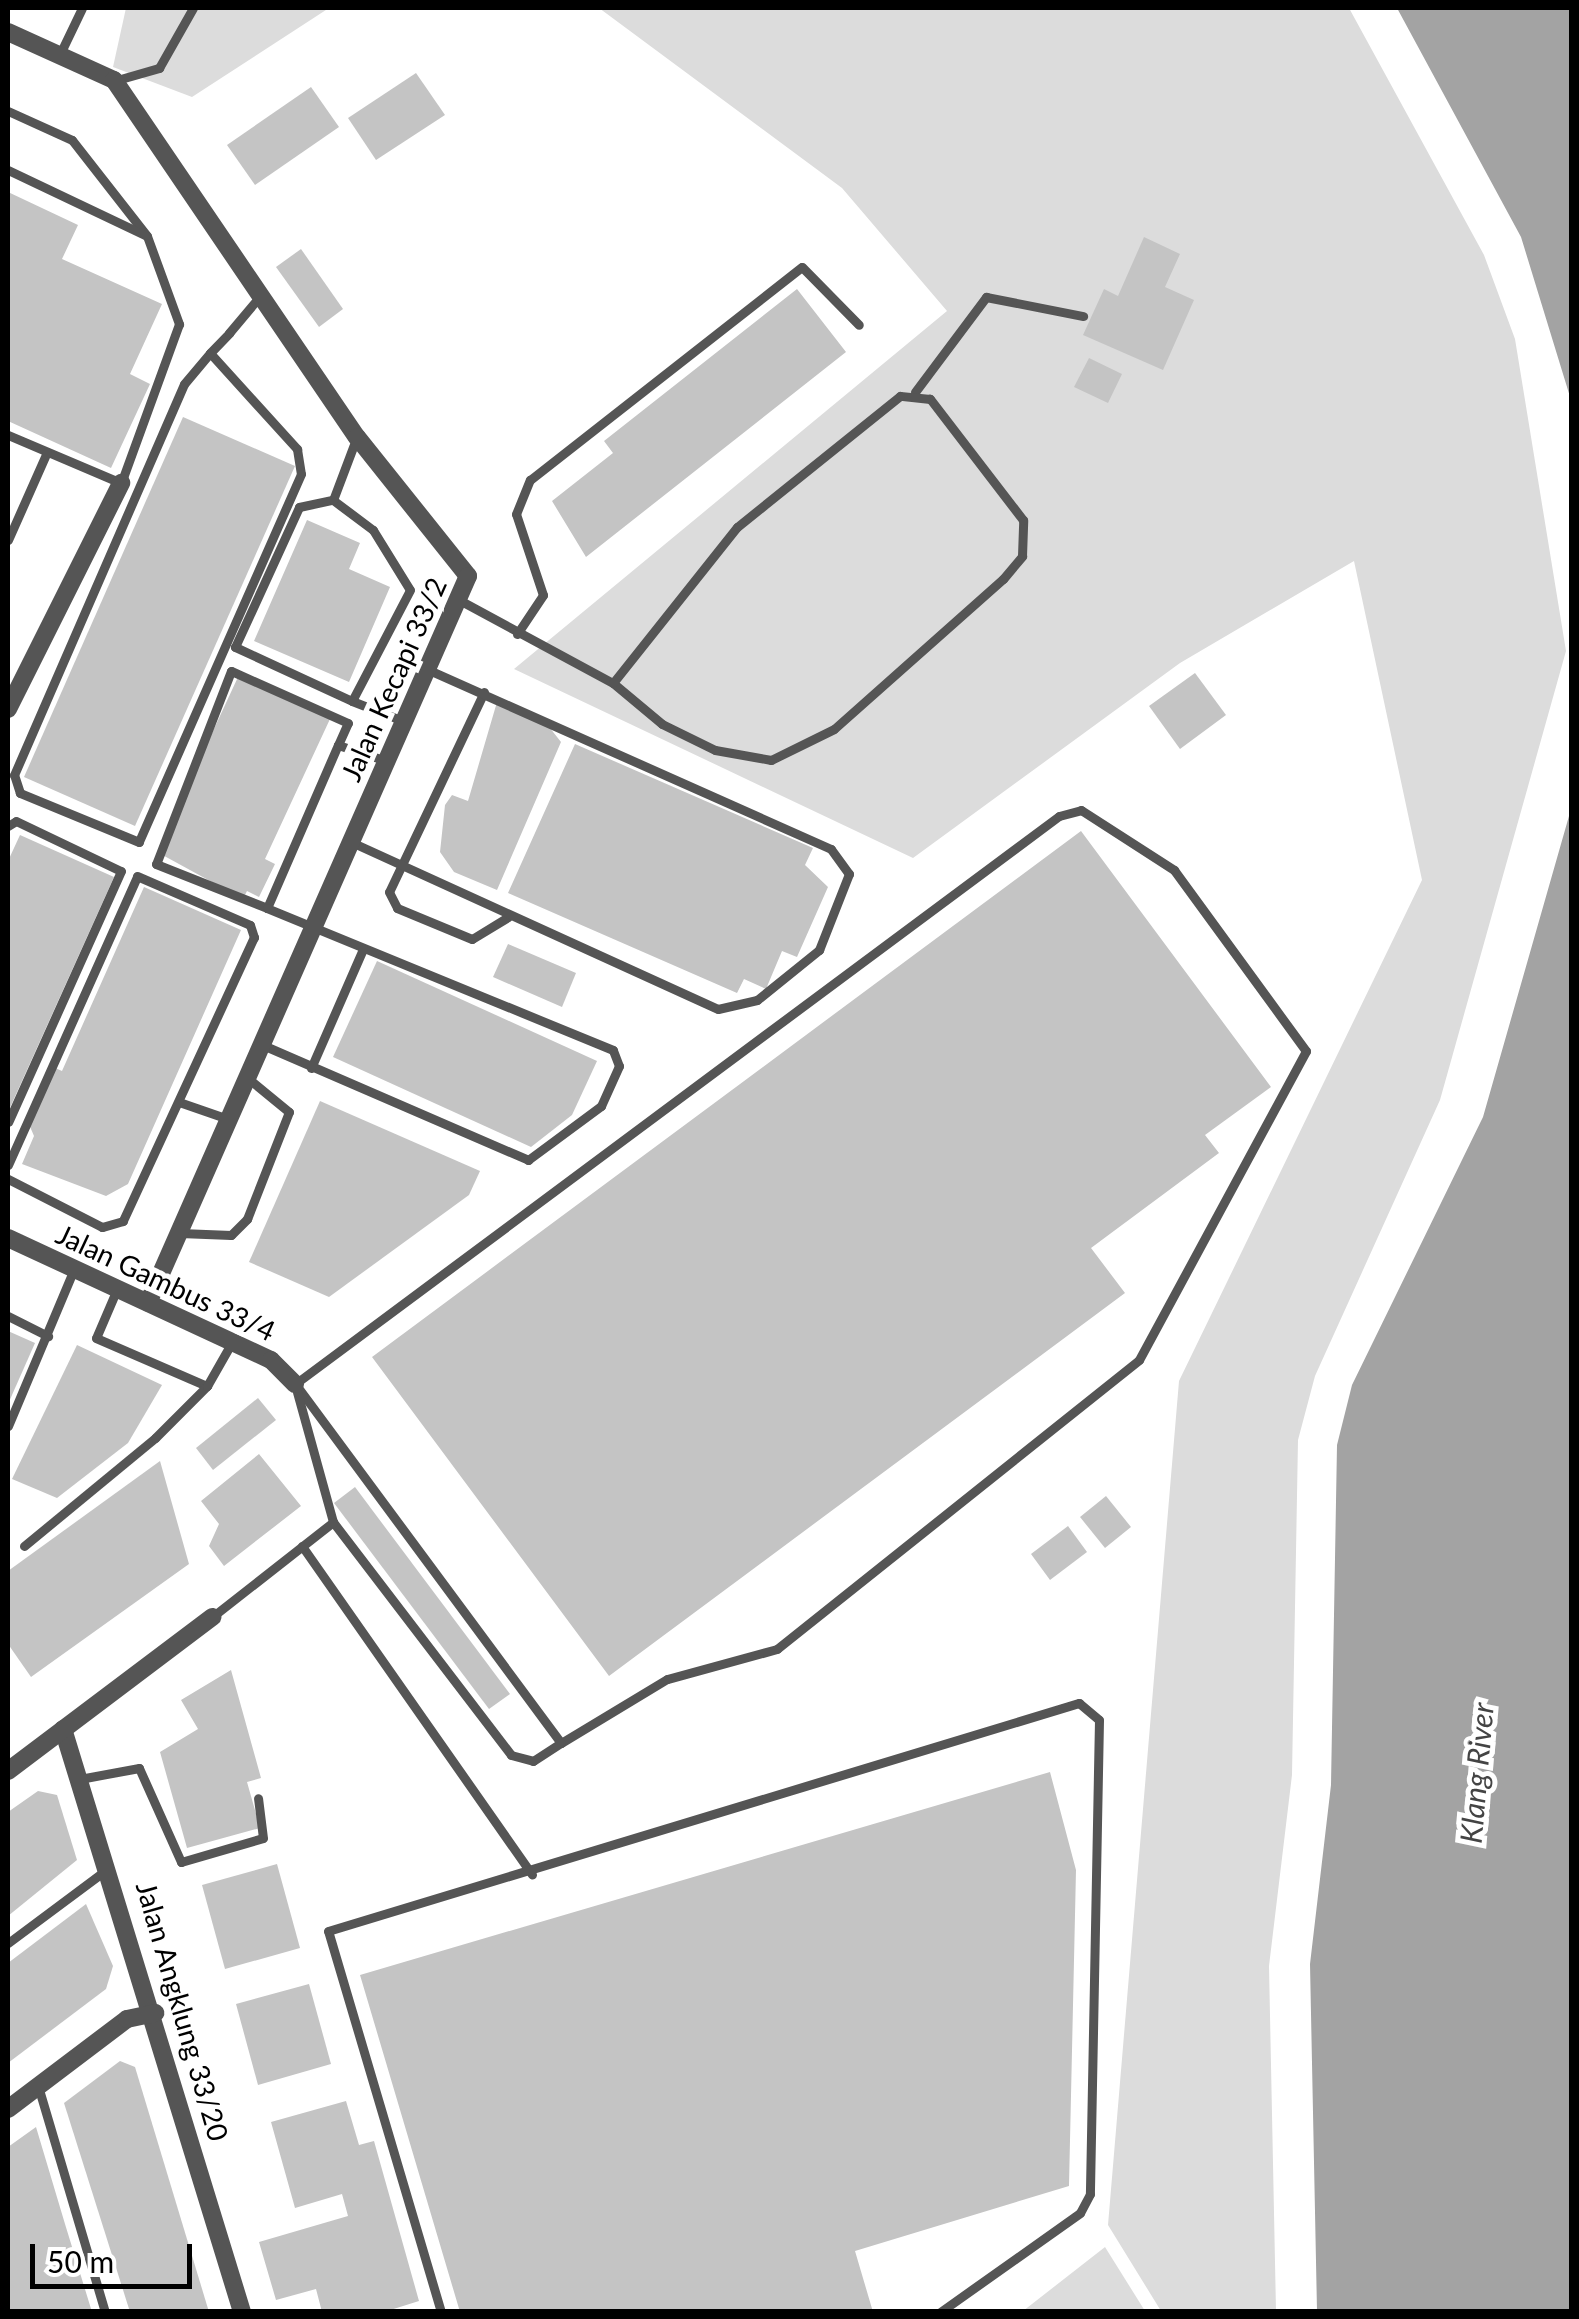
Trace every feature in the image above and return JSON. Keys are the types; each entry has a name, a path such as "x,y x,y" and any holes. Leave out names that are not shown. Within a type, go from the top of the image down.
{"street":[{"path":"8,32 114,80"},
{"name":"Jalan Kecapi 33/2","path":"114,80 357,437 468,576 462,602 349,841 316,931 148,1303"},
{"path":"8,709 122,484"},
{"name":"Jalan Gambus 33/4","path":"8,1238 271,1360 295,1384"},
{"path":"8,1771 212,1617"},
{"name":"Jalan Angklung 33/20","path":"63,1729 85,1778 112,1865 242,2312"},
{"path":"8,2109 128,2019 155,2012"}],"lane":[{"path":"59,56 82,8"},
{"path":"114,80 159,68 193,8"},
{"path":"8,111 72,140 147,236 179,324 122,484 8,435"},
{"path":"8,170 147,236"},
{"path":"517,634 543,595 516,514 530,480 802,267 859,325"},
{"path":"210,353 297,449 301,474 138,842 20,793 14,775 184,384 210,353 260,296"},
{"path":"612,683 737,527 858,422 915,392 986,297 1083,316"},
{"path":"462,602 612,683 662,724 716,750 790,757 1016,567 1025,533 1017,509 915,392"},
{"path":"333,500 357,437"},
{"path":"8,540 48,452"},
{"path":"333,500 299,508 236,647 407,722"},
{"path":"333,500 373,530 410,590 352,701"},
{"path":"349,841 718,1010 756,1000 819,950 849,874 832,848 430,670"},
{"path":"265,1046 528,1160 601,1106 619,1066 613,1050 316,931 151,857 231,671 348,724 266,908"},
{"path":"484,692 389,892 397,908 472,939 508,917"},
{"path":"338,745 389,761"},
{"path":"1082,810 1174,870 1306,1051 1140,1360 777,1649 666,1678 533,1761 511,1755 333,1522 295,1384 1058,816 1082,810"},
{"path":"8,826 16,821 122,871 8,1122"},
{"path":"8,1166 137,876 250,926 254,936 123,1221 102,1227 8,1179"},
{"path":"311,1068 363,949"},
{"path":"180,1233 230,1235 247,1220 289,1112 250,1080"},
{"path":"179,1102 231,1120"},
{"path":"8,1426 74,1268"},
{"path":"117,1289 96,1338 208,1386"},
{"path":"8,1316 48,1336"},
{"path":"24,1546 208,1386 232,1342"},
{"path":"295,1384 560,1743"},
{"path":"212,1617 333,1522"},
{"path":"302,1546 532,1875"},
{"path":"441,2312 328,1931 532,1875 1079,1703 1100,1720 1090,2194 1080,2213 940,2312"},
{"path":"85,1778 139,1768 181,1862 263,1838 258,1798"},
{"path":"8,1943 112,1865"},
{"path":"38,2086 105,2312"}],"shaded area":[{"path":"126,8 329,8 192,97 113,67"},
{"path":"599,8 1349,8 1484,255 1515,339 1566,651 1440,1100 1315,1376 1298,1440 1292,1775 1269,1966 1276,2311 1161,2311 1108,2225 1179,1381 1422,880 1354,561 1180,663 913,858 514,669 947,311 842,188"},
{"path":"1105,2247 1145,2311 1023,2311"}],"water":[{"path":"1397,8 1571,8 1571,400 1521,237"},
{"name":"Klang River","path":"1571,809 1571,2311 1317,2311 1310,1964 1331,1785 1337,1445 1352,1385 1483,1117"}],"building":[{"path":"416,73 445,115 376,160 348,118"},
{"path":"311,87 339,127 255,185 227,145"},
{"path":"8,192 78,225 62,259 162,304 130,374 150,384 111,468 8,421"},
{"path":"1144,237 1180,254 1165,287 1194,300 1163,370 1083,335 1104,289 1118,296"},
{"path":"301,249 343,309 319,327 276,267"},
{"path":"797,289 846,352 586,557 552,501 613,453 604,441"},
{"path":"1089,358 1122,374 1108,403 1074,387"},
{"path":"183,417 295,466 135,826 24,777"},
{"path":"307,520 360,543 349,569 390,587 349,682 254,641"},
{"path":"1195,673 1226,715 1180,749 1149,706"},
{"path":"238,677 330,719 265,859 275,864 259,897 247,891 243,899 157,852"},
{"path":"497,702 546,723 561,742 497,890 454,872 440,852 445,805 452,795 468,801"},
{"path":"575,744 813,848 805,865 828,887 797,957 782,951 766,989 744,979 737,993 508,893"},
{"path":"1081,831 1271,1087 1205,1135 1219,1153 1091,1248 1125,1293 609,1676 372,1357"},
{"path":"20,835 114,877 8,1112 8,861"},
{"path":"144,887 241,930 128,1184 106,1196 22,1164 34,1136 28,1122 53,1067 62,1071"},
{"path":"508,944 576,973 562,1007 493,977"},
{"path":"377,961 597,1061 572,1115 531,1147 333,1057"},
{"path":"320,1101 480,1171 469,1195 329,1297 249,1262"},
{"path":"8,1331 35,1343 8,1404"},
{"path":"77,1345 162,1385 128,1443 57,1498 12,1479"},
{"path":"258,1398 276,1420 213,1470 196,1448"},
{"path":"259,1454 301,1506 224,1566 209,1546 219,1524 201,1501"},
{"path":"160,1461 189,1564 31,1677 8,1644 8,1571"},
{"path":"355,1487 510,1694 489,1709 334,1503"},
{"path":"1106,1496 1131,1527 1105,1548 1080,1517"},
{"path":"1068,1526 1087,1552 1050,1580 1031,1554"},
{"path":"231,1670 261,1778 247,1782 260,1828 187,1848 160,1752 198,1729 181,1700"},
{"path":"1050,1772 1076,1870 1069,2186 855,2251 873,2312 460,2312 360,1975"},
{"path":"38,1791 57,1795 77,1860 8,1916 8,1812"},
{"path":"277,1864 300,1948 225,1969 202,1885"},
{"path":"86,1904 113,1966 106,1989 8,2063 8,1963"},
{"path":"309,1984 331,2064 258,2085 236,2004"},
{"path":"120,2061 135,2067 209,2312 130,2312 64,2103"},
{"path":"346,2101 359,2145 374,2141 419,2301 384,2312 322,2312 316,2289 276,2300 259,2242 348,2216 342,2194 295,2208 271,2122"},
{"path":"36,2127 92,2312 8,2312 8,2147"}]}
